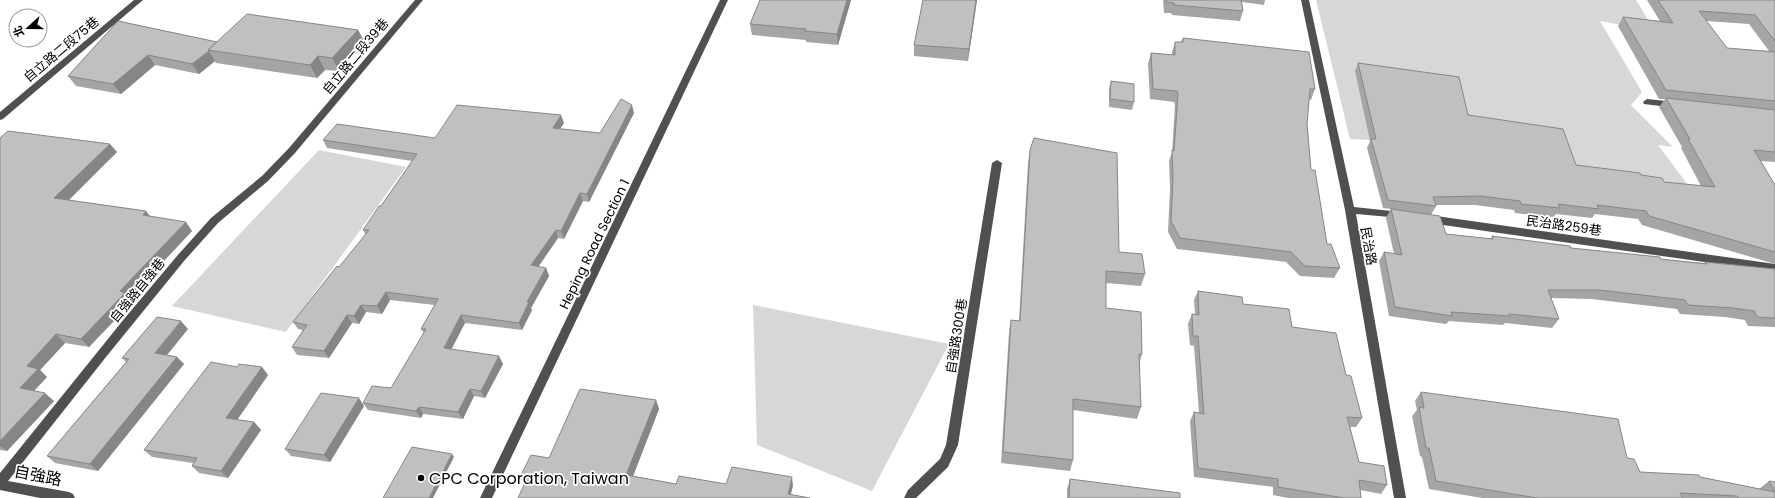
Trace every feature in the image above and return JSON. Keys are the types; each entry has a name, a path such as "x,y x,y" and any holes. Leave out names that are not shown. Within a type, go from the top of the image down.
{"street":[{"name":"自立路二段75巷","path":"0,117 140,0"},
{"name":"自立路二段39巷","path":"311,129 419,0"},
{"name":"Heping Road Section 1","path":"486,498 724,0"},
{"name":"民治路","path":"1305,0 1350,210 1400,498"},
{"path":"1647,102 1685,106"},
{"name":"自強路自強巷","path":"0,484 154,290 208,226 256,187 311,129"},
{"name":"自強路300巷","path":"910,498 912,494 944,463 952,445 997,163"},
{"name":"民治路259巷","path":"1350,210 1412,217 1775,268"},
{"name":"自強路","path":"0,484 69,498"}],"shaded area":[{"path":"1316,0 1636,0 1655,31 1600,21 1642,92 1631,105 1673,147 1658,145 1688,185 1370,140 1350,139"},
{"path":"319,150 406,167 286,332 172,306"},
{"path":"753,305 949,344 872,491 757,445"}],"building":[{"path":"760,0 847,0 837,34 805,31 806,29 750,24"},
{"path":"923,0 976,0 969,49 914,45"},
{"path":"1166,0 1241,0 1243,11 1174,5 1174,3 1166,2"},
{"path":"1658,0 1775,0 1775,41 1755,15 1699,11 1727,48 1775,52 1775,101 1666,90 1623,17 1673,23"},
{"path":"247,14 358,30 332,58 318,56 310,65 208,50"},
{"path":"118,21 217,42 208,50 209,51 192,64 148,55 113,84 68,76"},
{"path":"1183,38 1309,52 1315,89 1310,89 1307,124 1311,170 1315,170 1327,244 1331,244 1340,268 1305,266 1291,252 1180,238 1171,221 1173,179 1172,150 1174,151 1178,94 1177,91 1153,89 1151,53 1175,55 1175,42 1183,42"},
{"path":"1358,63 1459,77 1468,115 1563,129 1576,165 1640,173 1641,175 1662,178 1664,182 1715,187 1688,139 1690,139 1666,98 1775,110 1775,152 1754,150 1775,185 1775,252 1649,216 1646,211 1597,205 1599,209 1558,204 1560,208 1521,204 1520,201 1481,196 1433,197 1436,206 1388,200 1371,139 1376,139"},
{"path":"1111,81 1134,84 1134,102 1110,99"},
{"path":"621,99 632,105 587,194 580,193 561,231 556,230 531,265 546,268 527,302 529,302 519,323 461,315 444,348 499,356 481,391 470,389 458,412 419,407 416,411 363,403 372,386 391,388 426,329 421,329 438,299 386,292 377,306 361,305 354,316 347,315 324,351 292,347 307,325 293,322 337,266 339,267 369,230 363,230 417,154 323,140 337,124 435,138 457,105 561,115 553,128 600,133"},
{"path":"8,131 110,144 54,198 146,211 143,215 186,222 120,291 125,293 81,339 56,334 27,366 38,369 20,388 45,393 0,441 0,138"},
{"path":"1034,138 1117,153 1119,252 1142,254 1145,274 1106,271 1106,308 1141,312 1142,354 1139,354 1141,407 1073,399 1073,460 1003,452 1011,320 1020,321 1030,150"},
{"path":"1391,209 1440,216 1446,234 1493,239 1492,236 1570,246 1571,248 1660,257 1660,259 1775,269 1775,318 1757,317 1754,311 1688,305 1685,300 1599,290 1548,290 1559,319 1509,314 1510,316 1451,312 1452,316 1395,307 1384,252 1402,255"},
{"path":"1198,291 1242,297 1243,304 1289,309 1292,327 1336,333 1346,375 1351,376 1362,418 1347,417 1359,462 1384,466 1387,485 1359,480 1361,498 1344,498 1278,487 1278,479 1198,468 1194,412 1204,414 1198,336 1193,336 1192,314 1199,315"},
{"path":"157,317 181,321 155,353 177,357 90,464 47,456 129,359 122,358"},
{"path":"211,362 237,367 239,364 262,367 226,418 254,422 221,471 192,466 197,458 144,450"},
{"path":"580,389 656,400 626,475 676,484 679,476 726,484 732,467 792,477 788,494 810,498 518,498 527,478 520,477 531,455 549,458"},
{"path":"1421,392 1618,419 1627,458 1634,459 1640,472 1699,475 1700,477 1775,492 1775,498 1738,498 1737,496 1680,493 1683,498 1537,498 1436,481 1429,448 1426,448 1419,407 1424,408"},
{"path":"321,393 359,398 324,455 285,449"},
{"name":"CPC Corporation, Taiwan","path":"412,447 452,454 429,498 383,498"},
{"path":"1070,479 1180,493 1180,498 1069,498"},
{"path":"1769,481 1775,482 1775,492"}],"place":[{"name":"CPC Corporation, Taiwan","path":"421,478"}]}
